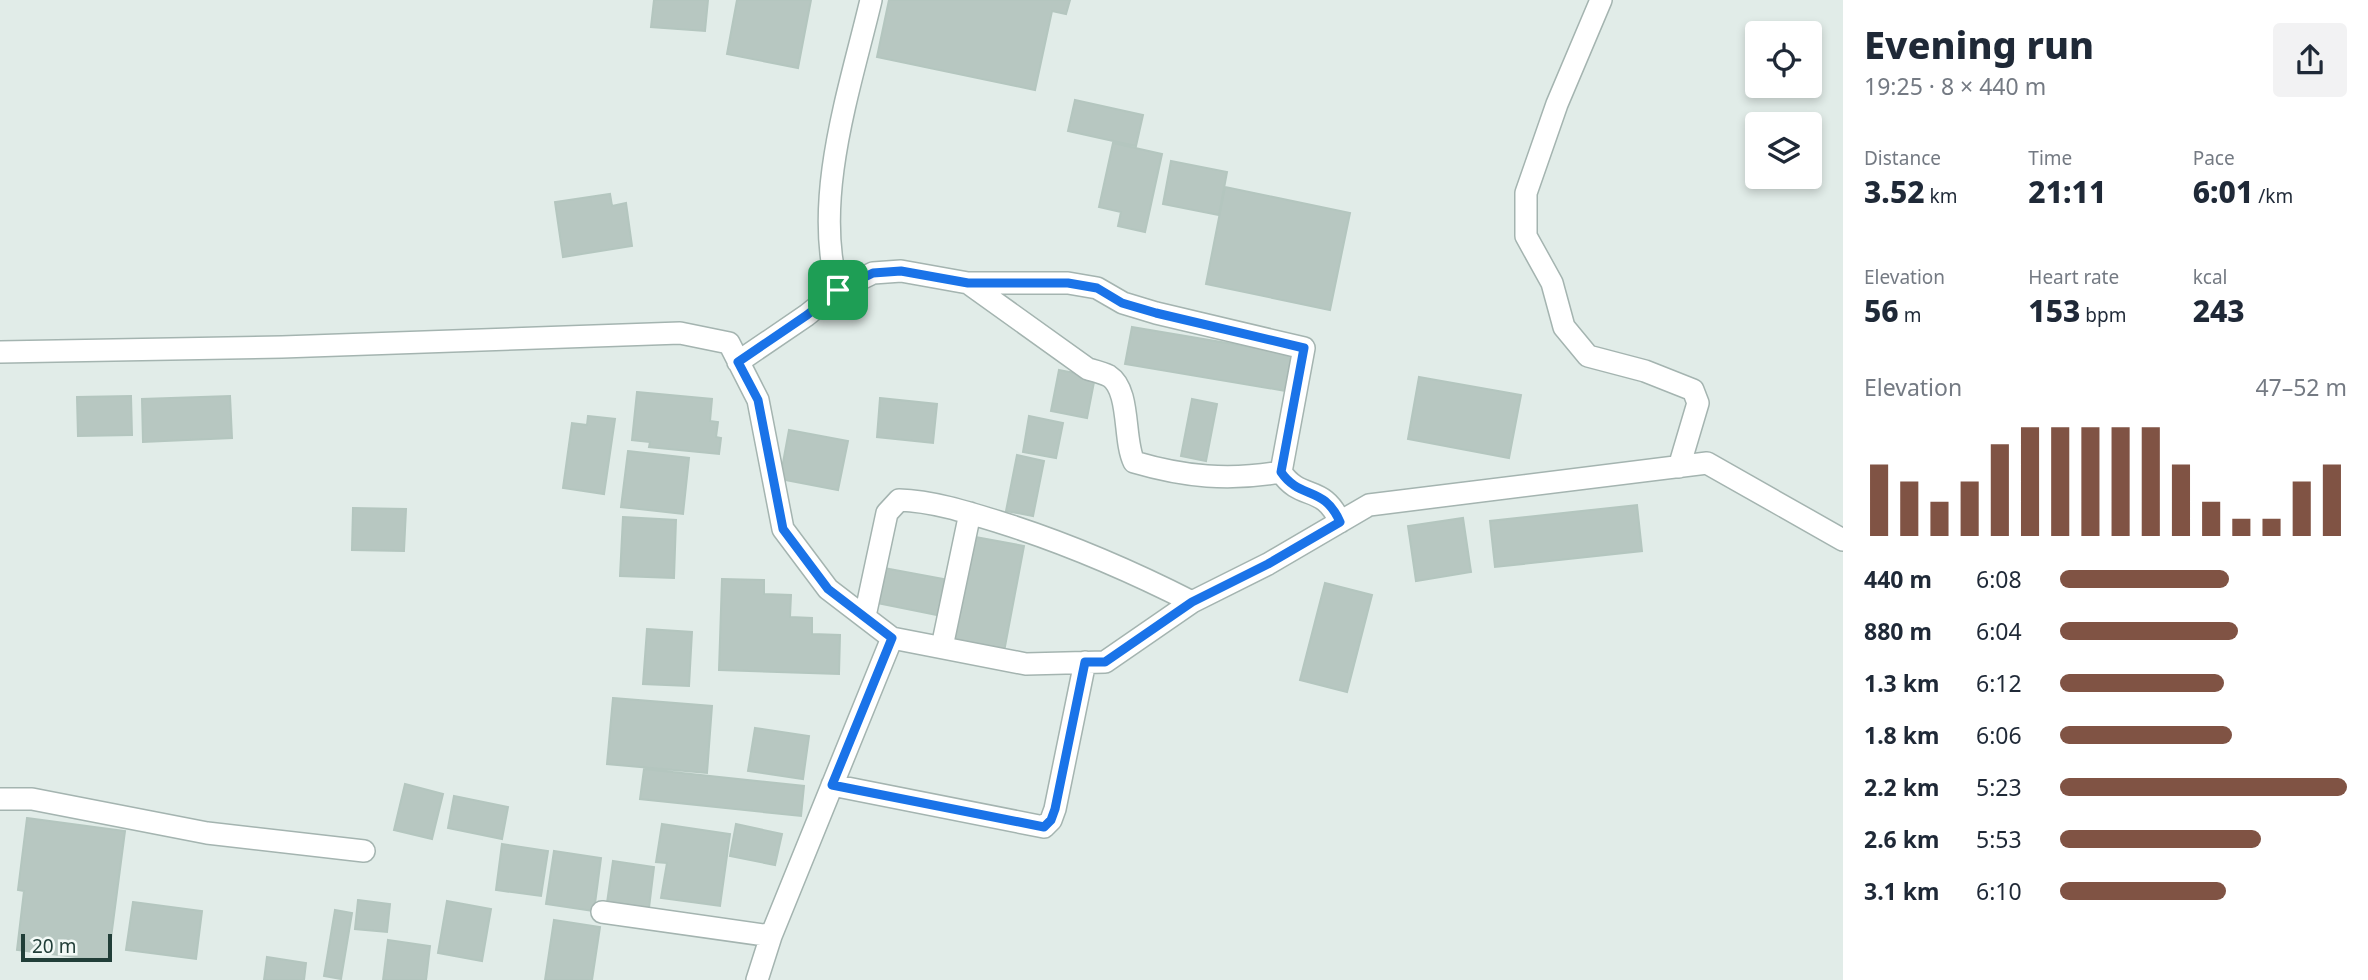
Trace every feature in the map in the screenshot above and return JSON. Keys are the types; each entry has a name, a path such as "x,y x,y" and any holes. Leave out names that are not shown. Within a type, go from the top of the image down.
{"street":[{"path":"838,290 831,266 831,194 836,148 871,0"},
{"path":"1601,0 1557,104 1526,193 1526,236 1552,283 1564,327 1588,356 1645,370 1693,390 1698,403 1679,467"},
{"path":"738,362 807,315 838,290 873,273 901,271 968,283 1068,283 1097,288 1122,303 1156,313 1304,348 1281,472 1290,485 1325,499 1334,507 1340,522"},
{"path":"968,283 1088,369 1108,375 1114,380 1123,399 1129,452 1134,462 1201,476 1241,479 1281,472"},
{"path":"0,352 282,347 680,333 729,343 758,400 783,529 828,589 892,638 1026,663 1105,662 1192,602 1268,564 1369,505 1707,463 1843,540"},
{"path":"864,616 887,513 899,500 914,500 970,513 1053,539 1129,570 1192,602"},
{"path":"942,647 970,513"},
{"path":"757,980 771,936 892,638"},
{"path":"832,785 1044,827 1051,820 1055,809 1085,662"},
{"path":"0,799 32,799 207,833 364,851"},
{"path":"602,912 771,936"}],"building":[{"path":"654,0 708,0 705,31 651,27"},
{"path":"737,0 811,0 798,68 727,54"},
{"path":"889,0 1070,0 1066,14 1052,11 1035,90 877,57"},
{"path":"1075,100 1143,115 1136,146 1068,131"},
{"path":"1113,143 1162,154 1145,232 1118,226 1121,212 1099,207"},
{"path":"1171,161 1227,172 1219,215 1163,204"},
{"path":"1225,187 1350,213 1330,310 1206,284"},
{"path":"610,194 612,206 626,203 632,246 563,257 555,202"},
{"path":"1132,327 1292,354 1286,391 1125,364"},
{"path":"1059,370 1095,377 1087,418 1051,411"},
{"path":"1419,377 1521,395 1509,458 1408,439"},
{"path":"637,392 712,399 710,421 718,422 716,437 721,438 719,454 649,447 650,442 632,440"},
{"path":"131,396 132,435 78,436 77,397"},
{"path":"230,396 232,438 143,442 142,399"},
{"path":"880,398 937,404 933,443 877,437"},
{"path":"1192,399 1217,404 1206,461 1181,456"},
{"path":"588,416 615,419 604,494 563,488 572,423 587,425"},
{"path":"1029,416 1063,423 1056,458 1023,452"},
{"path":"789,430 848,441 838,490 780,479"},
{"path":"628,451 689,458 683,514 621,507"},
{"path":"1017,455 1044,461 1033,516 1006,511"},
{"path":"1637,505 1642,551 1495,567 1490,521"},
{"path":"353,508 406,509 404,551 352,550"},
{"path":"623,517 676,520 674,578 620,576"},
{"path":"1463,518 1471,572 1416,581 1408,526"},
{"path":"970,536 1024,546 1003,657 948,646"},
{"path":"884,568 949,580 942,616 877,603"},
{"path":"722,579 764,580 764,594 791,595 790,617 812,618 812,634 840,635 839,674 719,670"},
{"path":"1325,583 1372,595 1347,692 1300,680"},
{"path":"647,629 692,632 689,686 643,684"},
{"path":"613,698 712,706 707,773 607,764"},
{"path":"755,728 809,736 803,779 748,771"},
{"path":"644,769 804,786 801,816 640,799"},
{"path":"405,784 443,794 432,839 394,830"},
{"path":"454,796 508,807 502,839 448,828"},
{"path":"27,818 125,831 108,961 17,950 24,891 18,890"},
{"path":"662,824 730,834 720,906 661,898 667,863 656,862"},
{"path":"736,824 782,834 775,865 730,856"},
{"path":"502,844 548,851 541,896 496,890"},
{"path":"554,851 601,858 594,911 546,904"},
{"path":"613,861 654,867 649,908 607,903"},
{"path":"358,900 390,904 387,932 355,929"},
{"path":"447,901 491,909 482,961 438,953"},
{"path":"133,902 202,911 196,959 126,950"},
{"path":"335,910 352,913 341,979 324,976"},
{"path":"554,920 600,927 592,980 545,980"},
{"path":"388,940 430,946 426,980 383,980"},
{"path":"267,957 306,963 304,980 264,980"}],"route":[{"path":"901,271 968,283 1068,283 1097,288 1122,303 1156,313 1304,348 1281,472 1290,485 1325,499 1334,507 1340,522 1268,564 1192,602 1105,662 1085,662 1055,809 1051,820 1044,827 832,785 892,638 828,589 783,529 758,400 738,362 807,315 838,290 873,273 901,271"}]}
